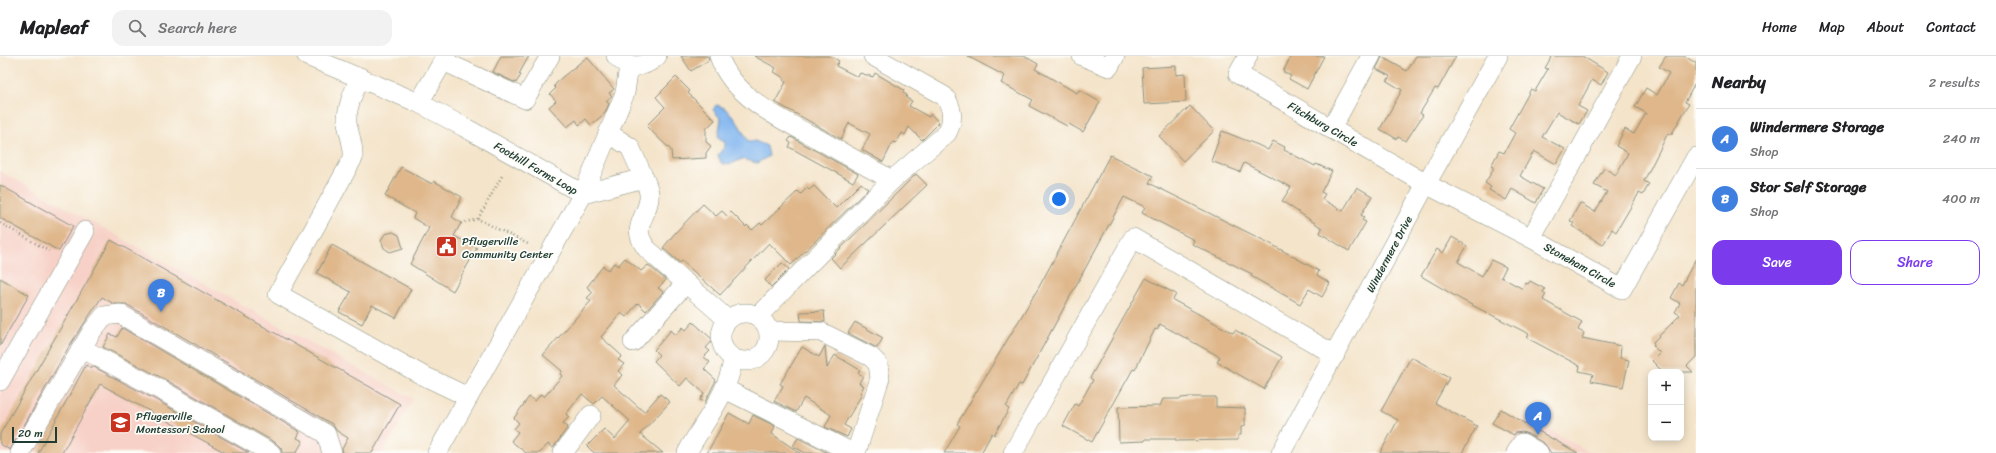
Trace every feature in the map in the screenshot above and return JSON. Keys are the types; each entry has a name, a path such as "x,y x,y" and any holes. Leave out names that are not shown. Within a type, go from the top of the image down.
{"street":[{"name":"Foothill Farms Loop","path":"307,56 360,77 419,104 464,127 583,194 438,452"},
{"path":"419,104 445,59 525,99 550,56"},
{"path":"583,194 625,93 622,61 644,65 657,56"},
{"path":"719,56 723,69 731,80 766,110 892,180"},
{"path":"758,316 892,180 947,133 952,125 950,103 944,96 873,56"},
{"path":"1082,56 1109,68 1115,56"},
{"name":"Fitchburg Circle","path":"1248,56 1238,74 1426,184"},
{"path":"1331,129 1371,56"},
{"name":"Windermere Drive","path":"1284,452 1426,184 1498,56"},
{"path":"1531,238 1632,56"},
{"path":"360,77 351,99 347,118 354,147 353,158 278,294 420,374 468,397"},
{"path":"608,133 630,147 644,178 649,194 648,202 640,223 639,233 641,241 647,249 728,320"},
{"name":"Stoneham Circle","path":"1426,184 1531,238 1622,289 1696,157"},
{"path":"583,194 644,178"},
{"path":"0,381 85,231"},
{"path":"1013,453 1133,238 1335,355"},
{"path":"633,342 686,283"},
{"path":"742,313 750,313 758,316 767,325 769,331 768,347 757,359 741,361 728,354 722,340 722,333 728,320 742,313"},
{"path":"20,453 92,331 104,316 120,314 326,434 332,453"},
{"path":"725,389 855,453 880,378 878,364 871,357 821,332 769,331"},
{"path":"81,348 161,390 271,453"},
{"path":"687,453 725,389 731,374 733,358"},
{"path":"563,453 591,414"},
{"path":"1516,453 1522,443 1539,453"}],"path":[{"path":"478,219 503,174"},
{"path":"461,223 478,219 530,245"},
{"path":"0,223 49,251"}],"shaded area":[{"path":"0,171 413,399 383,453 0,453"},
{"path":"1527,417 1591,453 1506,453"}],"water":[{"path":"716,105 731,114 739,124 748,141 755,141 767,146 769,156 757,163 742,159 729,165 721,163 718,155 725,146 725,142 718,137 721,119 713,110"}],"building":[{"path":"501,56 529,56 519,74 521,75 516,83 493,72"},
{"path":"681,56 708,56 709,60 691,71"},
{"path":"754,56 830,56 839,61 836,66 858,77 860,73 873,77 875,73 904,90 903,93 907,95 906,98 912,101 909,106 929,117 931,114 939,123 922,140 909,127 905,135 902,133 896,143 893,142 883,162 862,150 870,134 849,123 841,139 775,102 786,82 783,80 784,78 774,72 776,68"},
{"path":"967,56 1024,56 1038,64 1035,69 1077,93 1079,90 1100,102 1083,132 1069,124 1067,126 1029,106 1033,100 1001,83 1005,76"},
{"path":"1291,56 1324,56 1307,89 1289,79 1291,76 1283,72"},
{"path":"1416,56 1456,56 1438,89 1435,88 1420,113 1423,115 1406,141 1398,137 1397,139 1380,129 1402,90 1387,81 1390,76 1376,69 1382,57 1407,71"},
{"path":"1552,56 1582,56 1608,72 1601,85 1592,80 1578,106 1587,111 1579,124 1557,112 1542,137 1565,149 1556,164 1534,151 1520,176 1543,189 1536,203 1512,189 1506,200 1489,190 1491,187 1485,183 1493,170 1493,167 1491,166 1499,151 1504,153 1515,133 1509,129 1531,89 1535,91 1548,69 1545,68"},
{"path":"1666,56 1684,56 1696,63 1696,82 1685,102 1689,104 1671,135 1668,133 1644,181 1649,184 1643,195 1639,193 1616,232 1612,229 1603,245 1572,226 1574,223 1570,221 1580,203 1595,212 1607,192 1594,185 1604,168 1616,175 1628,153 1616,146 1625,129 1634,134 1646,113 1635,107 1646,88 1657,95 1669,73 1659,67"},
{"path":"587,57 614,89 609,93 612,96 606,101 609,104 604,114 591,125 586,119 579,125 576,120 567,127 549,107 556,101 550,94 556,88 554,86 560,79"},
{"path":"1176,66 1176,75 1185,74 1186,102 1144,104 1142,68"},
{"path":"676,77 690,91 688,93 715,120 706,129 706,142 711,146 706,153 706,158 672,160 671,150 646,126 665,107 656,97"},
{"path":"1190,106 1214,131 1183,161 1159,136"},
{"path":"1222,131 1268,150 1273,141 1285,147 1284,150 1315,166 1316,164 1332,171 1321,192 1325,194 1322,199 1343,211 1357,187 1372,196 1361,215 1364,217 1362,220 1366,222 1349,251 1320,233 1322,228 1282,201 1291,187 1244,163 1240,172 1211,161"},
{"path":"791,137 858,174 853,182 789,147 791,143 788,141"},
{"path":"1110,155 1153,176 1149,183 1269,243 1319,271 1317,275 1330,283 1322,297 1309,289 1300,304 1251,276 1252,274 1192,244 1194,240 1142,213 1145,207 1124,197 1022,385 1019,384 1006,407 1009,409 994,435 992,433 981,453 944,453 960,426 957,424 1039,287"},
{"path":"401,167 432,184 434,181 462,197 452,217 461,223 454,236 477,248 453,291 410,264 429,228 413,218 415,213 385,196"},
{"path":"916,174 927,185 840,268 831,258"},
{"path":"861,183 868,189 791,265 769,243 720,295 682,261 680,263 663,248 675,233 703,204 716,216 722,211 727,216 731,212 746,227 747,225 752,230 760,223 762,225 798,191 801,194 807,188 809,190 814,186 836,208"},
{"path":"0,185 73,226 59,251 0,218"},
{"path":"393,232 399,235 403,248 390,252 384,248 381,240 385,234"},
{"path":"1452,237 1467,246 1458,262 1482,276 1491,260 1506,267 1501,277 1523,289 1526,283 1528,284 1530,281 1545,289 1543,292 1546,294 1543,300 1582,322 1578,330 1584,333 1582,338 1621,346 1620,358 1629,360 1623,387 1591,381 1593,374 1579,371 1580,366 1527,338 1529,334 1462,300 1421,276 1437,249 1443,253"},
{"path":"111,240 400,404 372,453 343,453 342,449 348,438 337,431 332,424 126,304 114,304 102,297 71,343 10,450 0,444 0,434"},
{"path":"332,245 411,289 396,318 372,305 362,324 339,312 351,292 317,273"},
{"path":"625,258 641,271 648,265 666,280 658,288 663,292 646,311 638,303 626,317 621,313 601,337 622,356 618,360 624,364 618,371 622,375 614,385 644,412 660,394 670,402 640,434 663,453 594,453 587,446 604,429 615,439 630,421 602,396 594,404 582,394 566,414 569,417 563,423 568,427 553,448 548,444 540,453 526,453 511,441 518,432 514,429 519,423 514,418 529,397 535,401 541,394 544,397 562,376 560,374 562,371 543,355 591,301 587,298 593,292 587,287 603,266 608,270 614,263 618,266"},
{"path":"1696,258 1696,357 1687,366 1693,372 1684,372 1684,369 1660,369 1652,361 1660,353 1653,346 1653,342 1680,315 1675,312 1680,303 1671,298 1679,283 1682,285"},
{"path":"782,263 789,269 771,287 765,280"},
{"path":"0,278 29,295 0,346"},
{"path":"1146,278 1176,294 1173,300 1233,333 1235,330 1282,357 1264,389 1217,362 1220,357 1160,324 1157,330 1155,329 1135,370 1133,369 1092,442 1063,426 1075,404 1078,406 1093,380 1090,378"},
{"path":"824,311 825,322 801,321 800,312"},
{"path":"693,322 713,340 706,348 710,351 704,357 710,362 704,369 716,380 705,402 700,400 704,393 687,378 680,386 654,361 659,355 654,350 671,330 676,335 683,327 686,330"},
{"path":"855,322 883,338 877,348 848,333"},
{"path":"122,328 300,432 297,438 303,441 296,453 282,453 281,448 276,443 166,380 103,347 110,334 117,337"},
{"path":"825,346 827,368 835,355 860,370 858,373 863,376 859,383 864,386 860,393 862,394 844,425 851,429 847,437 825,427 831,415 804,398 796,412 774,401 783,386 780,384 802,347 819,357"},
{"path":"1411,357 1449,378 1435,403 1477,426 1462,453 1380,453 1398,420 1381,411"},
{"path":"86,365 91,368 92,366 156,400 249,453 226,453 100,384 62,453 38,453"},
{"path":"1191,397 1216,397 1216,407 1245,408 1245,426 1241,427 1241,435 1238,435 1238,440 1176,441 1176,439 1145,439 1145,441 1119,442 1118,407 1160,406 1163,399 1181,399"},
{"path":"1501,409 1578,453 1551,453 1545,444 1528,434 1522,432 1515,433 1514,435 1492,423"},
{"path":"729,413 749,424 753,415 775,426 772,434 800,453 707,453"},
{"path":"798,438 828,453 805,453 793,446"}],"place":[{"name":"Pflugerville Community Center","path":"447,247"},
{"name":"Stor Self Storage","path":"161,312"},
{"name":"Pflugerville Montessori School","path":"121,422"},
{"name":"Windermere Storage","path":"1538,435"}]}
